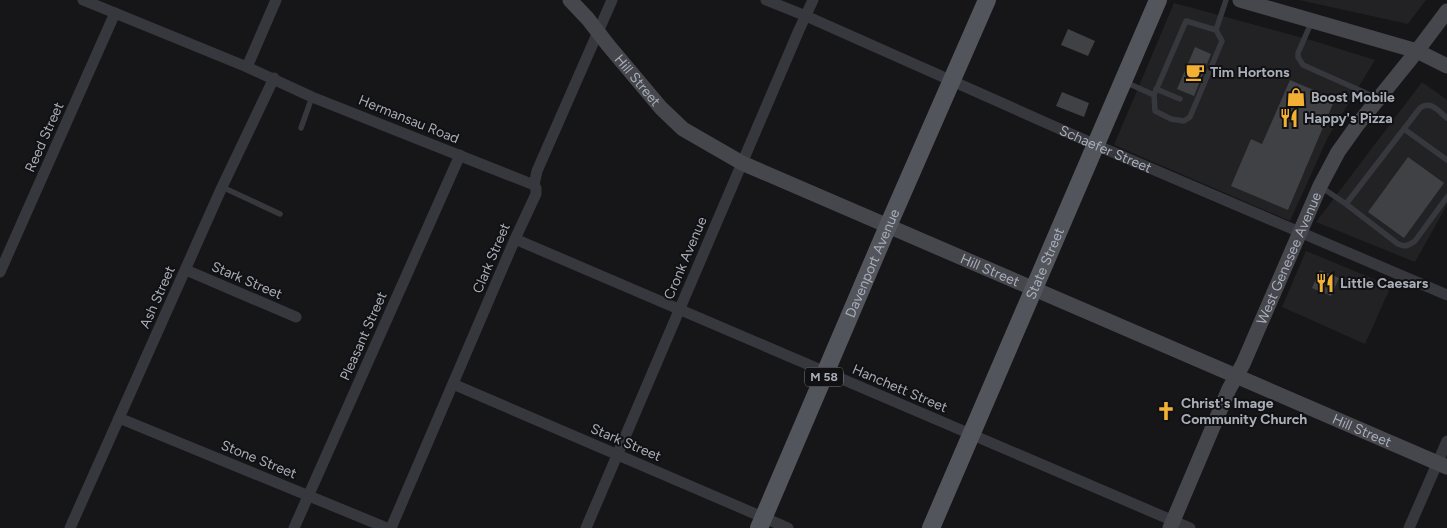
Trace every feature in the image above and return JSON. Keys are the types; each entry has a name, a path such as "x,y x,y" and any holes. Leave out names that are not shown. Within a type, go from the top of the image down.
{"main road":[{"path":"570,0 598,32"},
{"name":"Davenport Avenue","path":"761,523 987,0"},
{"name":"State Street","path":"931,528 1158,0"},
{"path":"1240,0 1417,51 1447,66"},
{"name":"West Genesee Avenue","path":"1172,524 1229,389 1243,364 1299,232 1338,152 1447,11"},
{"name":"Hill Street","path":"598,32 661,108 683,129 742,163 1442,465"}],"street":[{"path":"83,0 247,66 276,0"},
{"name":"Clark Street","path":"389,528 536,194 534,185 537,171 612,0"},
{"name":"Schaefer Street","path":"766,0 806,16 1096,146 1447,295"},
{"name":"Cronk Avenue","path":"586,528 813,0"},
{"name":"Reed Street","path":"0,272 115,13"},
{"name":"Hermansau Road","path":"247,66 312,97 534,185"},
{"name":"Ash Street","path":"70,528 222,188 274,78"},
{"name":"Pleasant Street","path":"294,528 460,155"},
{"name":"Hanchett Street","path":"515,239 972,435 1172,524 1190,528"},
{"name":"Stark Street","path":"186,270 296,317"},
{"name":"Stark Street","path":"453,384 617,455 761,523 788,528"},
{"name":"Stone Street","path":"118,418 389,528"},
{"path":"1409,528 1442,465 1447,440"}],"lane":[{"path":"1216,30 1226,0"},
{"path":"1186,21 1216,30 1222,41 1190,117 1184,121 1171,119 1155,111 1155,92 1186,21"},
{"path":"1312,21 1298,53 1298,58 1303,65 1378,99"},
{"path":"1123,81 1180,98"},
{"path":"301,128 312,97"},
{"path":"1346,204 1420,108 1430,104 1447,118"},
{"path":"1404,128 1447,160"},
{"path":"1320,186 1402,246 1408,246 1415,241 1447,197"},
{"path":"222,188 280,214"}],"shaded area":[{"path":"1299,0 1426,0 1408,24"},
{"path":"1174,3 1314,41 1375,60 1328,137 1290,221 1114,145"},
{"path":"1422,82 1447,100 1447,205 1415,262 1316,222"},
{"path":"1306,251 1391,286 1365,344 1282,307"}],"building":[{"path":"1068,29 1095,41 1088,56 1061,45"},
{"name":"Tim Hortons","path":"1195,47 1211,54 1194,96 1177,89"},
{"path":"1290,80 1335,99 1288,210 1231,186 1251,139 1262,144"},
{"path":"1062,92 1089,103 1084,117 1056,106"},
{"path":"1408,157 1444,183 1404,238 1368,212"},
{"name":"Little Caesars","path":"1320,270 1339,278 1331,296 1312,288"}],"place":[{"name":"Tim Hortons","path":"1195,72"},
{"name":"Boost Mobile","path":"1296,97"},
{"name":"Happy's Pizza","path":"1289,118"},
{"name":"Little Caesars","path":"1325,283"},
{"name":"Christ's Image Community Church","path":"1166,411"}]}
